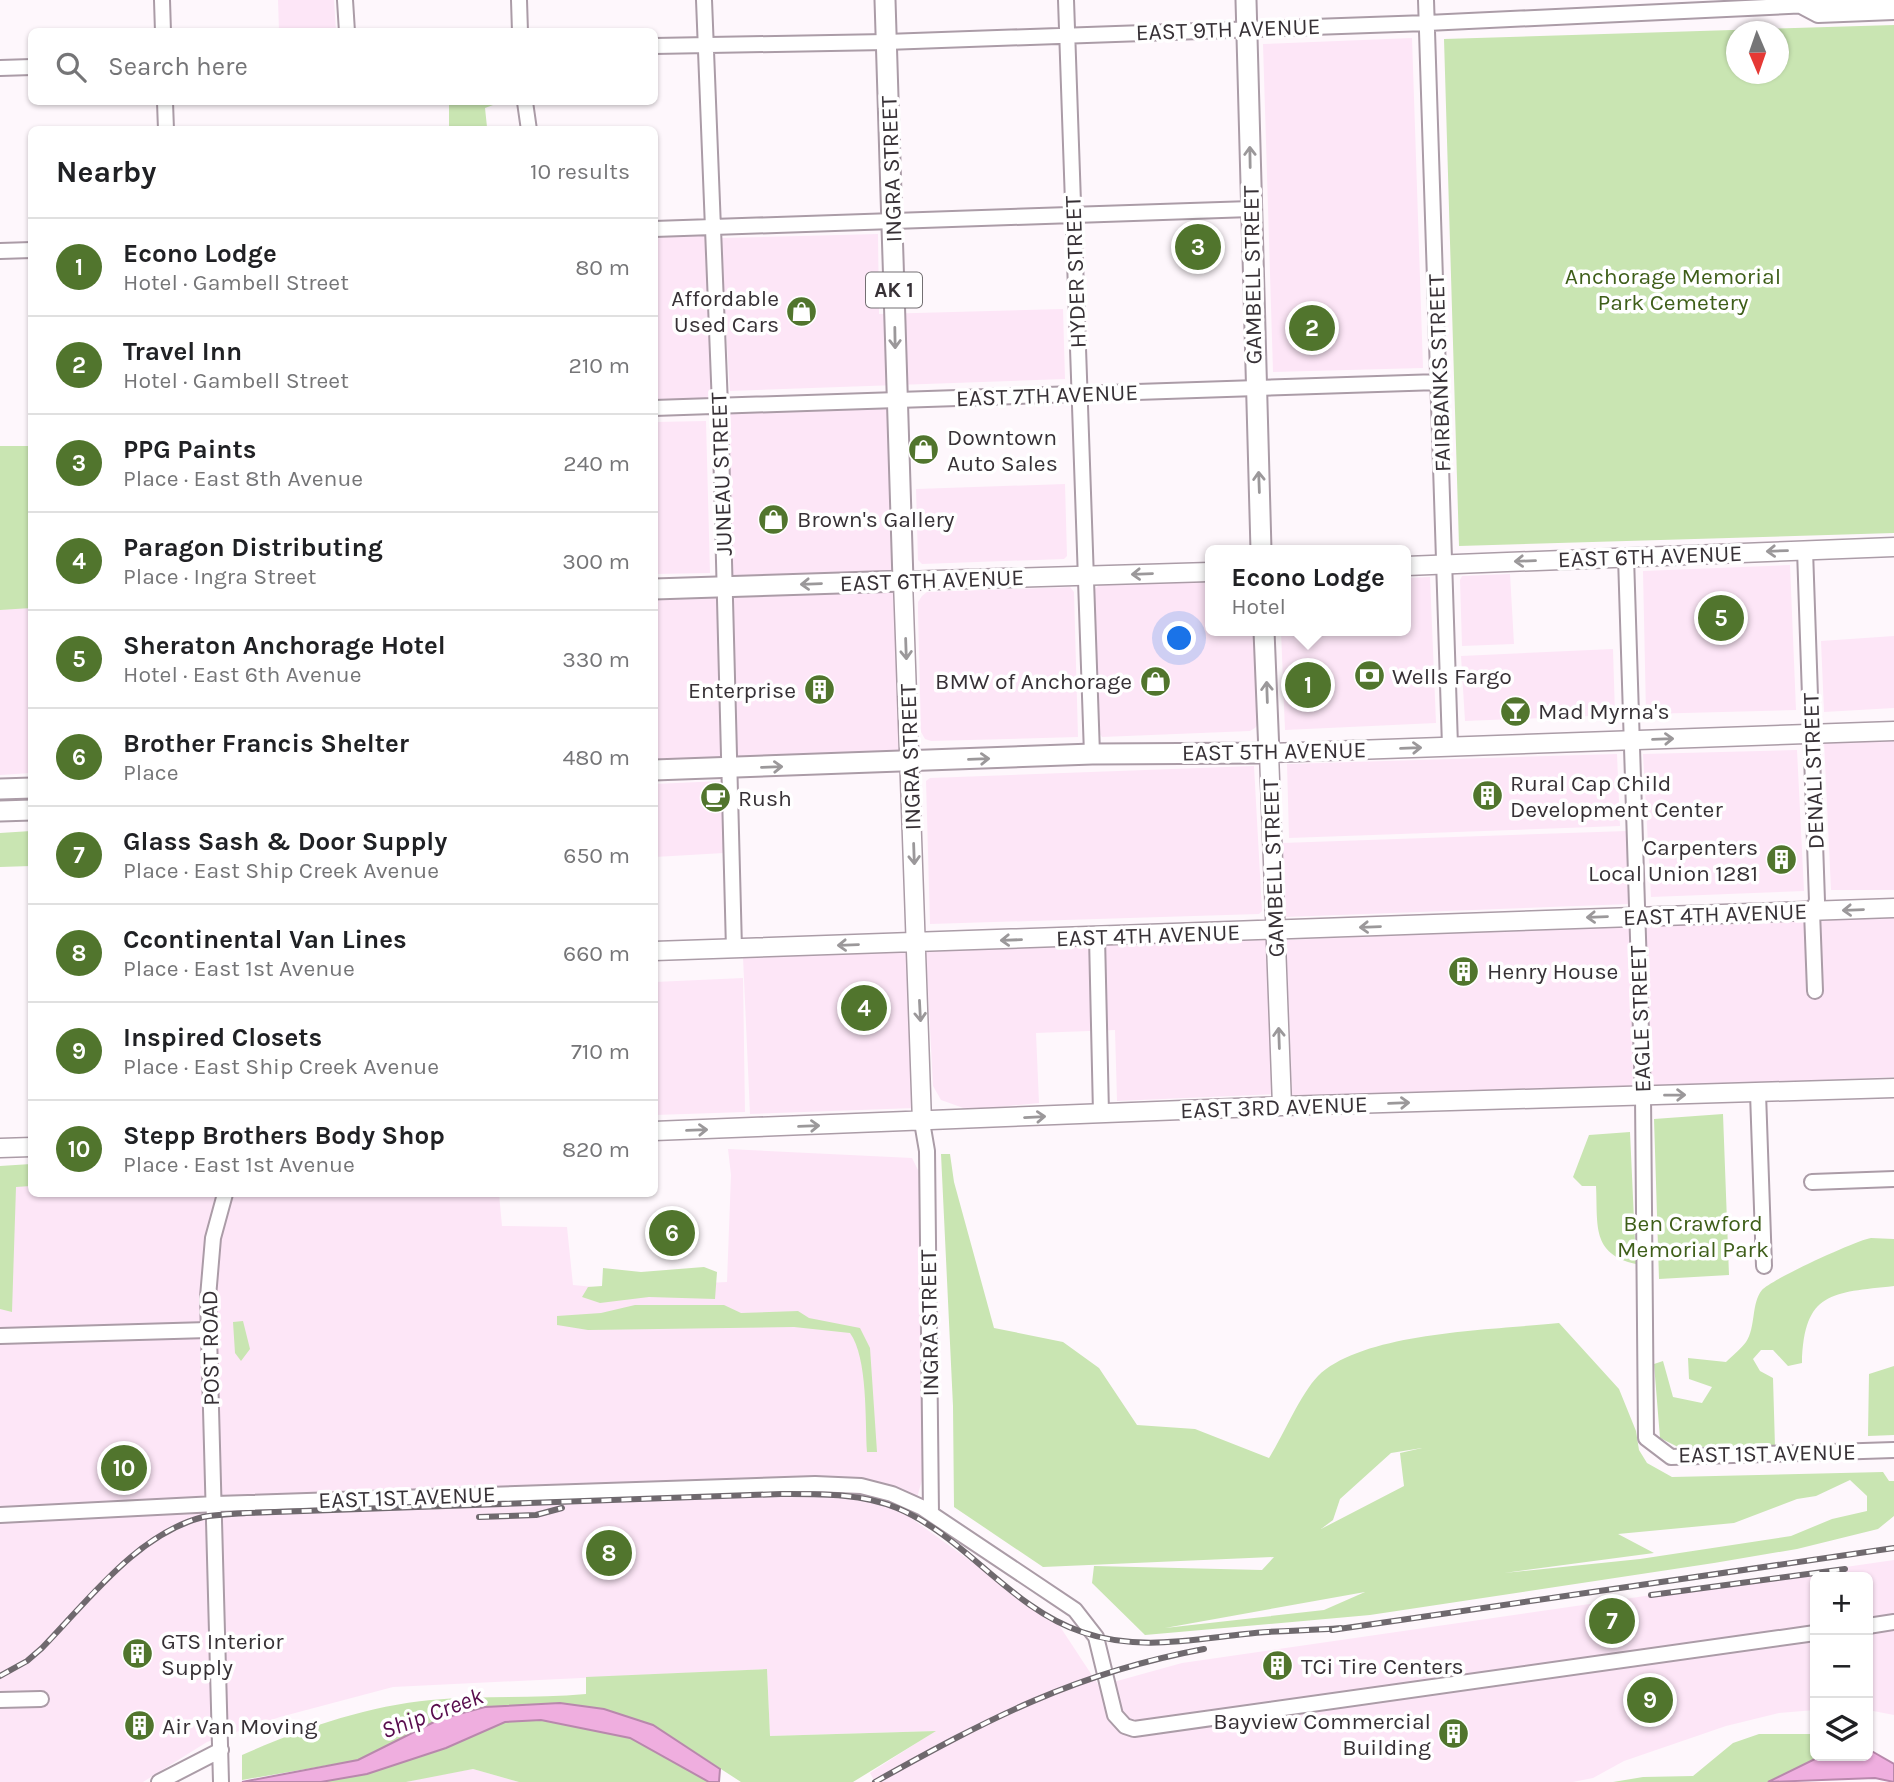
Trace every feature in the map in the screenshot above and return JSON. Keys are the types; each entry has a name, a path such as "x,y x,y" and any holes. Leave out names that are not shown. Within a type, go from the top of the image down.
{"highway":[{"name":"INGRA STREET","path":"885,0 903,581"},
{"name":"GAMBELL STREET","path":"1246,0 1261,545"},
{"name":"EAST 6TH AVENUE","path":"658,589 903,581"},
{"name":"GAMBELL STREET","path":"1264,636 1269,753"},
{"name":"EAST 5TH AVENUE","path":"658,770 1092,754 1269,753"},
{"path":"0,789 28,788"},
{"path":"0,811 28,810"}],"main road":[{"name":"EAST 6TH AVENUE","path":"1411,566 1894,547"},
{"name":"EAST 6TH AVENUE","path":"903,581 1205,572"},
{"name":"INGRA STREET","path":"903,581 922,1122"},
{"name":"EAST 5TH AVENUE","path":"1269,753 1894,731"},
{"name":"GAMBELL STREET","path":"1269,753 1282,1106"},
{"name":"EAST 4TH AVENUE","path":"658,951 1894,908"},
{"path":"922,1083 930,1109 954,1113 967,1120"},
{"name":"EAST 3RD AVENUE","path":"658,1131 1282,1106 1894,1088"},
{"path":"0,1148 28,1147"}],"street":[{"path":"162,0 163,28"},
{"path":"345,0 347,28"},
{"path":"519,0 520,28"},
{"name":"JUNEAU STREET","path":"705,0 720,406 734,949"},
{"name":"HYDER STREET","path":"1066,0 1092,754"},
{"name":"FAIRBANKS STREET","path":"1426,0 1450,746"},
{"name":"EAST 9TH AVENUE","path":"658,46 1427,23 1603,6 1786,3 1801,6 1894,1"},
{"name":"EAST 9TH AVENUE","path":"1801,6 1818,15 1894,12"},
{"path":"0,68 28,67"},
{"path":"165,105 166,126"},
{"path":"525,105 528,126"},
{"path":"658,229 1251,209"},
{"path":"0,251 28,250"},
{"name":"EAST 7TH AVENUE","path":"658,408 1439,382"},
{"name":"DENALI STREET","path":"1805,550 1817,901 1812,911 1815,991"},
{"name":"EAGLE STREET","path":"1626,557 1643,1096 1646,1438"},
{"path":"1097,937 1101,1114"},
{"path":"1758,1093 1764,1266"},
{"name":"INGRA STREET","path":"922,1122 927,1151 931,1513"},
{"path":"1812,1182 1894,1179"},
{"name":"POST ROAD","path":"221,1776 216,1504 208,1330 209,1269 224,1197"},
{"path":"0,1336 208,1330"},
{"name":"EAST 1ST AVENUE","path":"1646,1438 1671,1457 1894,1450"},
{"name":"EAST 1ST AVENUE","path":"0,1515 216,1504 814,1484 874,1489 931,1513 1083,1617 1099,1647 1115,1715 1125,1726 1153,1728 1810,1634"},
{"path":"1873,1625 1894,1622"},
{"path":"0,1700 41,1699"},
{"path":"159,1782 221,1750"}],"shaded area":[{"path":"278,0 334,0 336,28 279,28"},
{"path":"1412,38 1423,368 1273,372 1263,44"},
{"name":"Affordable Used Cars","path":"878,234 879,314 1063,309 1065,379 730,391 720,238"},
{"path":"706,235 713,399 658,401 658,236"},
{"path":"887,406 896,572 731,577 727,411"},
{"path":"706,421 710,573 658,574 658,422"},
{"path":"0,446 28,446 28,773 0,775"},
{"path":"1065,484 1067,556 1064,559 922,564 918,560 916,489"},
{"path":"1790,565 1796,710 1646,714 1643,571"},
{"path":"1510,574 1514,644 1462,646 1462,576"},
{"path":"1430,577 1436,723 1285,730 1281,636 1411,636 1411,578"},
{"path":"1102,582 1205,583 1205,636 1256,636 1259,722 1255,728 1250,731 1102,737 1099,733 1094,590"},
{"path":"1070,587 1074,592 1078,737 925,739 921,732 918,612 918,602 922,596 927,592"},
{"path":"895,590 901,752 734,758 730,597"},
{"path":"719,597 723,757 658,760 658,598"},
{"path":"1894,636 1894,708 1824,712 1821,641"},
{"path":"1613,649 1615,715 1465,721 1461,656"},
{"path":"1894,738 1894,890 1831,890 1824,741"},
{"path":"1797,750 1804,891 1651,897 1643,754"},
{"path":"1617,754 1620,826 1289,838 1287,764"},
{"path":"1254,766 1262,911 1259,914 930,924 926,781 930,778"},
{"path":"721,781 724,853 658,857 658,784"},
{"path":"1627,831 1629,904 1285,917 1282,843"},
{"path":"1894,915 1894,1077 1649,1087 1643,925"},
{"path":"1632,925 1637,1087 1292,1096 1286,940"},
{"path":"1266,940 1275,1094 1117,1101 1115,1030 1036,1033 1039,1103 969,1110 941,1100 933,1086 926,951"},
{"path":"911,951 915,1108 750,1114 743,957"},
{"path":"743,978 745,1112 658,1115 658,982"},
{"path":"728,1149 912,1158 919,1172 923,1477 911,1518 1059,1625 1099,1686 1182,1663 1810,1572 1810,1710 1779,1713 1726,1726 1624,1761 1593,1778 1573,1782 875,1782 870,1773 935,1731 770,1736 767,1669 393,1687 280,1717 207,1742 143,1782 0,1782 0,1168 28,1167 28,1197 499,1197 502,1226 567,1227 573,1285 604,1288 727,1282 731,1175"},
{"path":"1894,1560 1894,1715 1873,1711 1873,1572 1811,1572"},
{"path":"560,1703 604,1709 653,1725 720,1769 719,1782 709,1782 630,1738 541,1720 505,1722 446,1748 367,1774 321,1782 242,1782 358,1760 440,1719 485,1707"},
{"path":"1873,1752 1894,1764 1894,1782 1875,1778 1768,1782 1811,1761 1873,1761"},
{"path":"473,1769 519,1782 406,1782 432,1776"}],"green space":[{"name":"Anchorage Memorial Park Cemetery","path":"1894,25 1894,533 1459,546 1444,39 1726,30 1726,84 1789,84 1789,28"},
{"path":"449,105 493,105 485,108 487,126 449,126"},
{"path":"0,446 28,446 28,608 0,610"},
{"path":"28,831 28,866 0,867 0,833"},
{"name":"Ben Crawford Memorial Park","path":"1723,1114 1729,1275 1659,1279 1654,1119"},
{"path":"1630,1132 1636,1264 1621,1259 1604,1245 1598,1225 1596,1186 1582,1186 1573,1177 1589,1135"},
{"path":"941,1154 950,1154 954,1182 994,1328 1063,1342 1099,1368 1137,1425 1195,1429 1269,1458 1312,1384 1318,1376 1339,1361 1398,1341 1432,1335 1559,1323 1619,1389 1636,1431 1639,1450 1647,1463 1672,1477 1883,1472 1889,1481 1894,1481 1894,1516 1878,1529 1797,1549 1714,1563 1370,1615 1145,1635 1092,1583 1094,1566 1262,1570 1274,1557 1043,1567 954,1507 953,1406","holes":["1422,1448 1400,1453 1404,1486 1321,1529 1333,1520 1340,1499 1391,1453","1850,1480 1867,1496 1867,1511 1832,1519 1791,1536 1640,1559 1504,1573 1654,1553 1618,1534 1734,1523 1797,1499 1816,1496","1365,1592 1324,1610 1165,1628"]},
{"path":"28,1164 28,1186 16,1187 12,1312 0,1309 0,1166"},
{"path":"1871,1238 1894,1239 1894,1286 1838,1294 1826,1300 1816,1309 1809,1322 1802,1363 1788,1366 1773,1350 1761,1350 1753,1359 1760,1371 1773,1378 1775,1447 1682,1449 1660,1438 1654,1364 1663,1361 1673,1397 1702,1403 1712,1387 1689,1379 1688,1358 1726,1362 1749,1336 1756,1302 1762,1290 1814,1261"},
{"path":"704,1267 717,1272 715,1299 649,1297 600,1303 582,1297 588,1287 602,1286 603,1268 641,1272"},
{"path":"635,1305 724,1305 741,1313 798,1311 809,1318 860,1328 870,1348 877,1452 867,1452 863,1373 856,1344 850,1333 794,1327 588,1330 557,1325 557,1316 601,1313"},
{"path":"243,1321 250,1349 241,1361 235,1353 233,1322"},
{"path":"1894,1366 1894,1435 1868,1436 1869,1374"},
{"path":"767,1669 770,1736 936,1731 853,1782 741,1782 653,1725 560,1703 398,1742 358,1760 242,1780 242,1755 287,1736 382,1707 450,1699 586,1694 586,1677"},
{"path":"541,1720 630,1738 709,1782 519,1782 473,1769 406,1782 321,1782 367,1774 446,1748 505,1722"},
{"path":"1759,1734 1810,1734 1811,1761 1768,1782 1613,1782 1643,1777 1693,1776 1733,1743"}],"railway":[{"path":"0,1676 27,1661 42,1648 115,1571 156,1538 203,1517 246,1513 781,1494 840,1495 883,1503 922,1521 945,1536 1032,1607 1056,1621 1102,1638 1143,1643 1341,1628"},
{"path":"479,1517 536,1515 562,1508"},
{"path":"1332,1630 1894,1548"},
{"path":"1651,1595 1845,1569"},
{"path":"875,1782 956,1738 1073,1685 1157,1659 1204,1649"}],"place":[{"name":"PPG Paints","path":"1198,247"},
{"name":"Affordable Used Cars","path":"802,311"},
{"name":"Travel Inn","path":"1312,328"},
{"name":"Downtown Auto Sales","path":"924,450"},
{"name":"Brown's Gallery","path":"774,519"},
{"name":"Sheraton Anchorage Hotel","path":"1721,618"},
{"name":"Wells Fargo","path":"1369,676"},
{"name":"BMW of Anchorage","path":"1155,681"},
{"name":"Econo Lodge","path":"1308,685"},
{"name":"Enterprise","path":"819,690"},
{"name":"Mad Myrna's","path":"1515,711"},
{"name":"Rural Cap Child Development Center","path":"1487,796"},
{"name":"Rush","path":"715,798"},
{"name":"Carpenters Local Union 1281","path":"1781,860"},
{"name":"Henry House","path":"1464,971"},
{"name":"Paragon Distributing","path":"864,1008"},
{"name":"Brother Francis Shelter","path":"672,1233"},
{"name":"Stepp Brothers Body Shop","path":"124,1468"},
{"name":"Ccontinental Van Lines","path":"609,1553"},
{"name":"Glass Sash & Door Supply","path":"1612,1621"},
{"name":"GTS Interior Supply","path":"138,1654"},
{"name":"TCi Tire Centers","path":"1278,1666"},
{"name":"Inspired Closets","path":"1650,1700"},
{"name":"Air Van Moving","path":"139,1726"},
{"name":"Bayview Commercial Building","path":"1454,1734"}],"water label":[{"name":"Ship Creek","path":"432,1713"}]}
